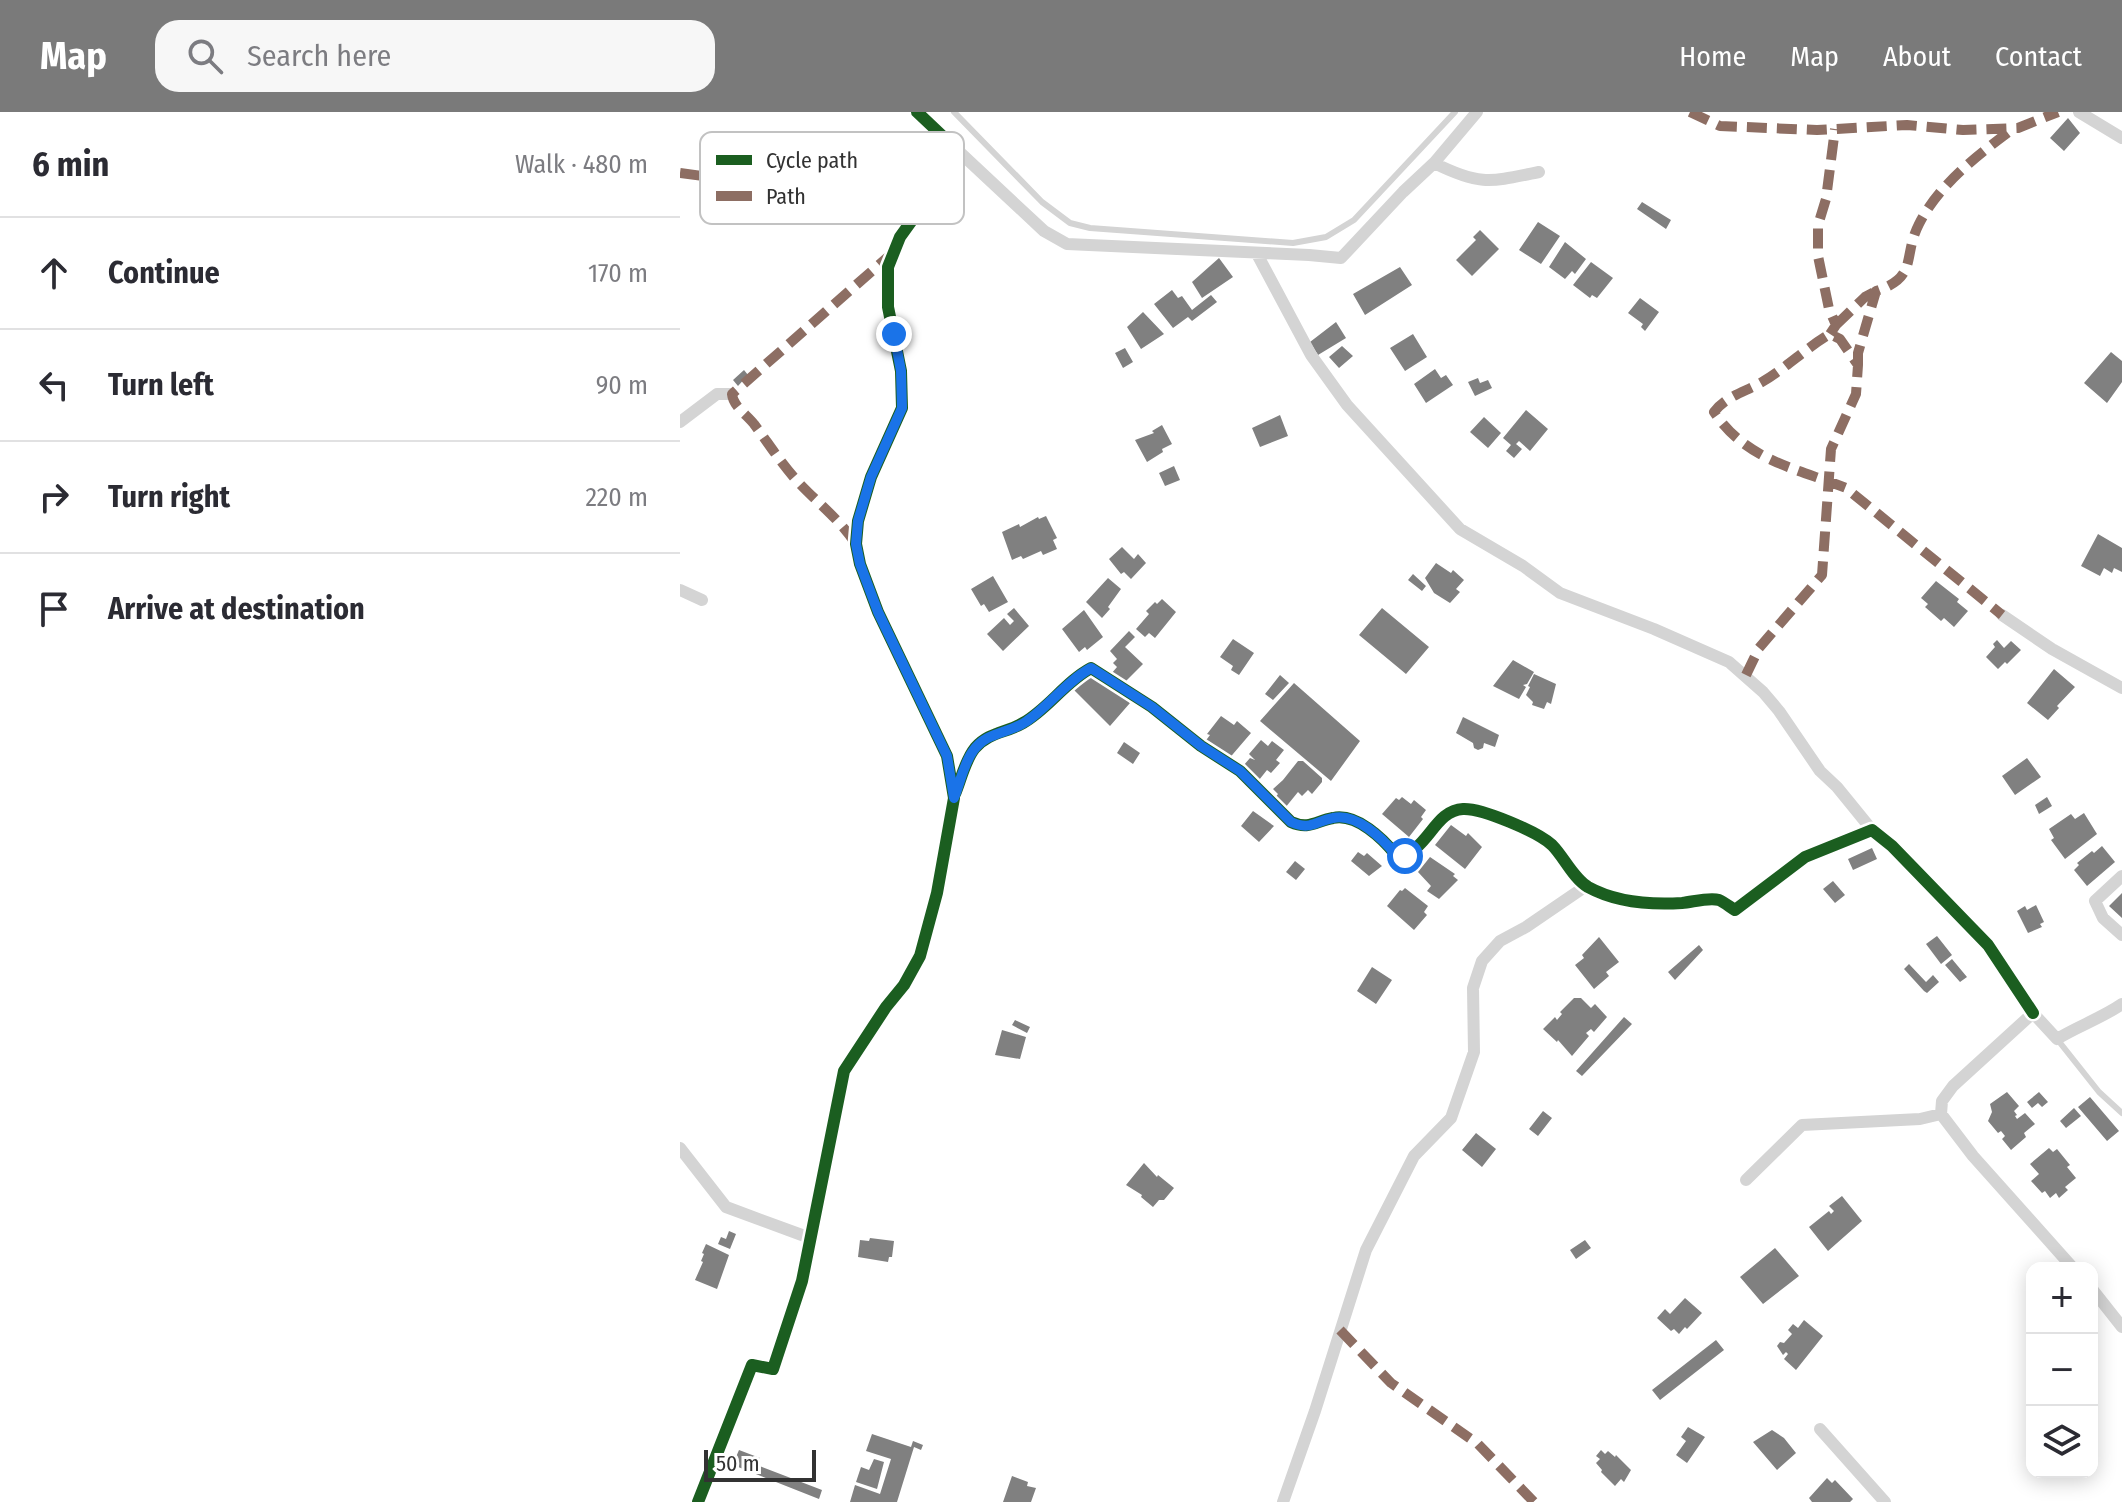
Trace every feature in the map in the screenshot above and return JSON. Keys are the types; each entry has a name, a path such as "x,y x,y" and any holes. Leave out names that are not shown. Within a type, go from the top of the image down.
{"street":[{"path":"917,112 938,132"},
{"path":"964,156 1044,231 1067,244 1341,258 1434,163 1477,112"},
{"path":"2079,112 2122,138"},
{"path":"1434,163 1458,175 1483,182 1539,172"},
{"path":"909,224 900,237 888,267 888,307 901,371 902,408 871,477 858,521 856,544 878,612 947,756 954,798"},
{"path":"1257,254 1311,355 1347,405 1460,529 1523,566 1560,593 1729,662 1763,692 1820,771 1872,830 1892,846 1988,945 2033,1013 2057,1039 2122,1004"},
{"path":"680,422 717,394 732,394"},
{"path":"680,590 702,600"},
{"path":"2002,615 2052,649 2122,688"},
{"path":"698,1502 752,1365 773,1369 802,1281 844,1071 904,985 920,956 937,893 954,798 972,751 991,734 1025,723 1091,668 1152,707 1201,746 1240,771 1291,822 1314,826 1329,818 1340,817 1370,828 1396,855 1405,856 1415,850 1447,814 1460,809 1479,810 1504,822 1528,828 1551,844 1586,886 1631,903 1718,900 1735,910 1805,857 1872,830"},
{"path":"2122,876 2095,901 2103,918 2122,935"},
{"path":"1283,1502 1366,1250 1414,1156 1451,1118 1474,1052 1473,988 1482,961 1500,941 1586,886"},
{"path":"2033,1013 1953,1086 1942,1101 1941,1114 1973,1156 2068,1262"},
{"path":"1746,1180 1802,1125 1920,1119 1941,1114"},
{"path":"680,1148 726,1207 810,1238"},
{"path":"2098,1297 2122,1327"},
{"path":"1820,1429 1885,1502"}],"lane":[{"path":"954,112 1042,202 1070,223 1090,228 1293,243 1326,237 1354,220 1455,112"},
{"path":"2057,1039 2099,1092 2122,1113"}],"building":[{"path":"2068,118 2080,133 2064,151 2050,138"},
{"path":"1642,202 1671,220 1666,229 1637,209"},
{"path":"1538,222 1560,236 1541,264 1519,250"},
{"path":"1480,230 1499,249 1472,276 1456,260 1476,240 1473,237"},
{"path":"1565,242 1586,259 1575,274 1572,271 1565,279 1549,267"},
{"path":"1219,258 1233,277 1202,298 1192,282"},
{"path":"1591,262 1613,278 1597,298 1592,295 1590,298 1573,285"},
{"path":"1400,267 1412,285 1365,315 1353,294"},
{"path":"1172,290 1178,298 1182,296 1192,310 1211,295 1217,302 1192,321 1188,317 1173,328 1154,304"},
{"path":"1640,298 1659,312 1645,331 1641,327 1643,324 1628,313"},
{"path":"1143,312 1164,334 1141,349 1127,327"},
{"path":"1336,322 1346,338 1318,355 1310,342"},
{"path":"1413,334 1427,357 1405,371 1390,348"},
{"path":"1342,346 1353,356 1339,368 1329,357"},
{"path":"1125,348 1133,362 1123,368 1115,353"},
{"path":"2111,352 2122,361 2122,382 2107,403 2084,383"},
{"path":"1435,369 1441,378 1446,375 1453,385 1426,403 1414,384"},
{"path":"744,370 748,375 738,386 733,380"},
{"path":"1478,378 1480,383 1488,380 1492,388 1475,396 1468,382"},
{"path":"1526,410 1548,429 1530,451 1519,441 1516,444 1522,449 1514,458 1506,451 1511,445 1503,438"},
{"path":"1280,415 1288,436 1260,447 1252,428"},
{"path":"1484,417 1501,433 1488,448 1470,432"},
{"path":"1162,425 1172,444 1147,462 1135,440 1154,433 1152,431"},
{"path":"1174,466 1180,480 1165,486 1159,473"},
{"path":"1046,516 1057,538 1053,540 1057,549 1043,555 1041,551 1012,560 1002,532"},
{"path":"2098,534 2122,548 2122,572 2114,568 2112,573 2104,568 2100,576 2081,566"},
{"path":"1122,547 1134,559 1138,554 1146,563 1131,579 1124,572 1121,574 1109,559"},
{"path":"1436,563 1451,573 1453,570 1464,580 1456,589 1460,592 1450,603 1434,593 1425,578"},
{"path":"1413,574 1426,586 1422,591 1408,580"},
{"path":"993,576 1008,602 989,612 984,604 981,606 971,589"},
{"path":"1108,578 1121,589 1102,618 1086,602"},
{"path":"1936,581 1959,599 1957,602 1968,611 1954,627 1944,618 1941,621 1925,607 1928,604 1921,598"},
{"path":"1162,599 1176,612 1155,638 1149,633 1145,637 1136,629 1149,614 1146,611"},
{"path":"1014,608 1029,626 1003,651 987,634 1004,618 1010,625 1014,621 1007,614"},
{"path":"1382,608 1429,647 1406,674 1359,635"},
{"path":"1084,610 1103,637 1087,650 1085,647 1079,652 1062,629"},
{"path":"1129,631 1135,637 1125,647 1143,664 1122,685 1111,674 1117,667 1113,663 1117,659 1110,651"},
{"path":"1233,639 1254,653 1239,675 1231,670 1233,666 1220,657"},
{"path":"1997,640 2004,648 2011,641 2021,650 1998,669 1986,657"},
{"path":"1513,660 1534,672 1527,684 1523,685 1526,687 1519,699 1493,686"},
{"path":"2054,669 2075,687 2048,720 2027,703"},
{"path":"1091,671 1130,703 1110,726 1074,690"},
{"path":"1534,674 1556,684 1551,704 1547,702 1544,709 1532,705 1533,702 1526,695"},
{"path":"1280,675 1289,683 1273,700 1265,694"},
{"path":"1294,683 1360,741 1331,781 1260,721"},
{"path":"1221,716 1234,725 1237,721 1251,733 1227,761 1204,743"},
{"path":"1463,717 1499,735 1495,747 1484,743 1483,748 1478,750 1473,743 1456,733"},
{"path":"1261,740 1268,746 1272,741 1284,750 1276,760 1280,763 1271,773 1267,770 1259,780 1243,766 1250,758 1255,760 1249,754"},
{"path":"1124,742 1140,753 1133,764 1117,753"},
{"path":"2027,758 2041,777 2015,795 2002,776"},
{"path":"1298,761 1303,761 1322,778 1322,782 1312,794 1308,790 1302,796 1298,792 1285,808 1274,799 1278,794 1273,789"},
{"path":"1402,797 1411,804 1414,800 1426,810 1409,837 1382,814 1396,798 1399,800"},
{"path":"2047,797 2052,806 2039,814 2035,805"},
{"path":"1253,811 1274,826 1259,842 1241,826"},
{"path":"2084,813 2097,834 2065,859 2051,840 2054,838 2049,829 2071,814 2075,819"},
{"path":"1451,825 1466,836 1468,833 1482,847 1465,869 1435,845"},
{"path":"2102,846 2115,862 2087,886 2074,870 2079,865 2077,863"},
{"path":"1872,848 1877,859 1853,870 1848,859"},
{"path":"1358,852 1364,856 1367,853 1382,866 1369,876 1351,861"},
{"path":"1430,857 1455,874 1453,876 1458,880 1439,899 1427,891 1431,886 1418,872"},
{"path":"1295,861 1305,869 1296,880 1286,872"},
{"path":"1833,881 1845,895 1835,903 1823,889"},
{"path":"1405,888 1428,906 1424,912 1427,915 1414,930 1387,906"},
{"path":"2122,893 2122,918 2109,906"},
{"path":"2036,905 2044,922 2040,924 2042,927 2028,933 2017,911"},
{"path":"1937,936 1952,955 1941,964 1926,944"},
{"path":"1599,937 1619,962 1606,972 1609,976 1594,989 1575,965"},
{"path":"1699,945 1703,950 1675,980 1668,972"},
{"path":"1952,959 1967,977 1960,982 1945,965"},
{"path":"1909,964 1926,982 1933,975 1939,982 1927,993 1904,969"},
{"path":"1372,967 1392,980 1376,1004 1357,991"},
{"path":"1574,998 1581,998 1591,1008 1595,1004 1607,1017 1594,1032 1591,1029 1586,1033 1589,1036 1572,1056 1543,1029 1555,1017 1557,1020 1562,1014 1560,1012"},
{"path":"1624,1017 1632,1024 1582,1076 1576,1071"},
{"path":"1015,1020 1030,1027 1027,1033 1012,1025"},
{"path":"1002,1030 1026,1037 1020,1059 995,1055"},
{"path":"2007,1092 2019,1106 2014,1111 2017,1119 2025,1113 2035,1124 2011,1150 2002,1139 2005,1136 1988,1121 1992,1112 1990,1104"},
{"path":"2039,1092 2048,1102 2042,1107 2038,1103 2032,1108 2027,1102"},
{"path":"2090,1097 2119,1131 2107,1141 2078,1107"},
{"path":"2074,1108 2081,1116 2066,1128 2060,1121"},
{"path":"1543,1111 1552,1118 1538,1136 1529,1129"},
{"path":"1476,1133 1496,1149 1482,1167 1462,1150"},
{"path":"2049,1148 2053,1152 2057,1149 2076,1178 2065,1187 2068,1190 2059,1198 2056,1193 2050,1198 2031,1181 2039,1174 2030,1164"},
{"path":"1144,1163 1157,1177 1174,1188 1153,1207 1126,1185"},
{"path":"1842,1196 1862,1221 1828,1251 1809,1227 1829,1211 1831,1214 1834,1211 1829,1206"},
{"path":"729,1231 736,1234 730,1249 718,1244 721,1237 726,1239"},
{"path":"870,1238 894,1241 892,1257 888,1262 858,1257 860,1240 869,1241"},
{"path":"1585,1240 1591,1248 1576,1259 1570,1250"},
{"path":"706,1244 729,1255 717,1289 695,1280"},
{"path":"1775,1248 1799,1276 1763,1304 1740,1277"},
{"path":"1685,1298 1702,1313 1679,1334 1657,1318 1665,1309 1670,1314"},
{"path":"1804,1320 1823,1336 1796,1370 1784,1359 1788,1354 1783,1355 1777,1346 1792,1334 1788,1330 1793,1324 1798,1328"},
{"path":"1716,1340 1724,1350 1660,1400 1652,1390"},
{"path":"1688,1427 1705,1437 1687,1463 1676,1455 1686,1441 1681,1437"},
{"path":"1772,1430 1784,1438 1796,1453 1777,1470 1753,1442"},
{"path":"872,1434 911,1447 913,1441 923,1445 921,1450 914,1447 897,1502 850,1502 855,1485 880,1494 891,1459 866,1451"},
{"path":"739,1450 760,1458 757,1465 822,1490 819,1499 723,1461 726,1453 736,1457"},
{"path":"1601,1450 1605,1454 1608,1451 1616,1455 1631,1470 1624,1482 1621,1479 1615,1486 1601,1472 1596,1463 1600,1459 1596,1456"},
{"path":"874,1459 884,1462 877,1489 856,1482 861,1467 869,1470"},
{"path":"1012,1476 1036,1488 1031,1502 1003,1502"},
{"path":"1827,1478 1832,1483 1835,1480 1853,1499 1850,1502 1812,1502 1809,1498"}],"marked path":[{"path":"1690,112 1720,126 1817,130 1907,125 1963,130 2018,128 2058,112"},
{"path":"1858,365 1858,353 1876,291 1898,279 1904,272 1914,236 1927,209 1961,171 2014,128"},
{"path":"1830,334 1836,325 1829,309 1818,256 1818,225 1826,199 1835,129"},
{"path":"680,173 700,176"},
{"path":"855,543 787,469 737,406 732,394 889,256"},
{"path":"1836,325 1865,297 1876,291"},
{"path":"1746,675 1759,648 1822,575 1831,449 1856,394 1858,365 1840,339 1830,334 1756,386 1724,402 1714,412 1727,429 1757,452 1791,468 1827,481 1846,488 2002,615"},
{"path":"1340,1330 1391,1383 1478,1444 1534,1502"}],"cycle path":[{"path":"917,112 938,132"},
{"path":"698,1502 752,1365 773,1369 802,1281 844,1071 904,985 920,956 937,893 954,798 947,756 878,612 856,544 858,521 871,477 902,408 901,371 888,307 888,267 900,237 909,224"},
{"path":"955,794 968,758 980,743 1032,717 1091,668 1152,707 1201,746 1240,771 1291,822 1308,825 1333,818 1351,819 1377,835 1396,855 1415,848 1453,811 1472,810 1509,822 1545,840 1583,883 1599,892 1622,900 1646,903 1715,899 1735,910 1805,857 1872,830 1892,846 1988,945 2033,1013"}],"route":[{"path":"894,334 901,371 902,408 871,477 858,521 856,544 878,612 947,756 954,798 972,751 991,734 1025,723 1091,668 1168,718 1201,746 1240,771 1291,822 1314,826 1329,818 1340,817 1370,828 1396,855 1405,856"}]}
